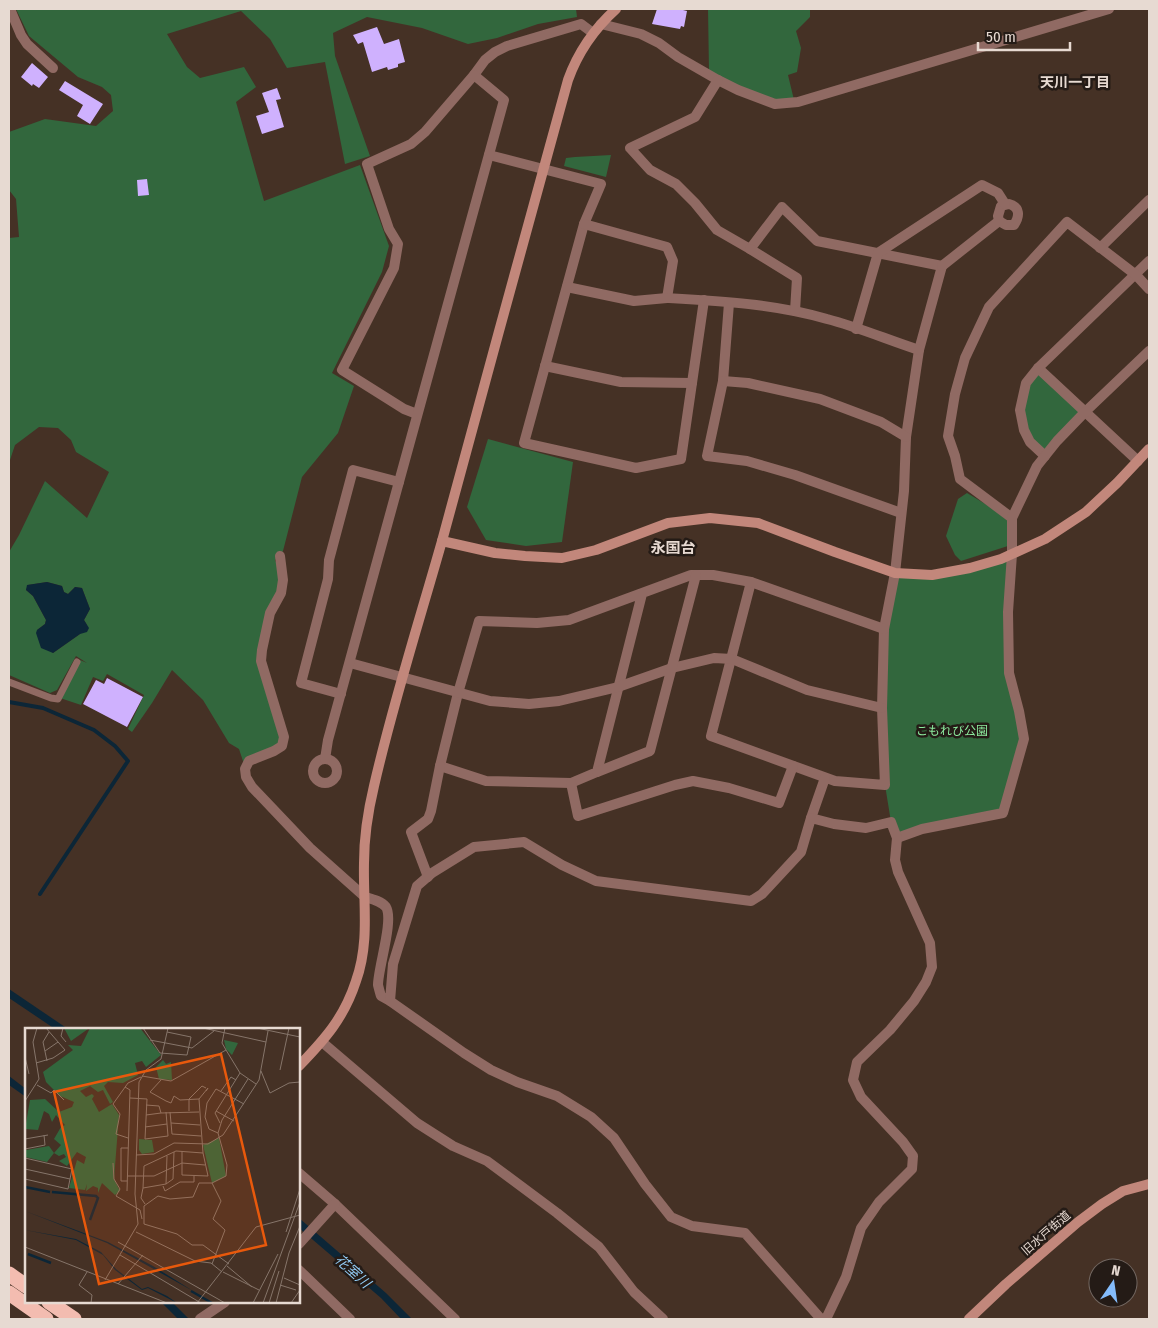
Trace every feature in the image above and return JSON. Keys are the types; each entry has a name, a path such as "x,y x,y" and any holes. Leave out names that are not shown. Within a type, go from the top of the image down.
{"highway":[{"path":"9,1274 25,1285"},
{"path":"9,1293 45,1318"},
{"path":"52,1303 74,1319"}],"street":[{"path":"10,9 26,44 53,68"},
{"path":"300,1065 322,1042 340,1018 357,979 363,956 364,861 367,824 384,747 573,65 593,33 616,9"},
{"path":"600,24 641,34 659,43 678,57 718,80 775,104 798,102 1109,9"},
{"path":"417,414 404,409 342,370 394,268 398,244 389,228 368,164 411,144 425,132 485,60 495,52 507,46 581,24 593,33"},
{"path":"326,759 328,740 504,100 474,75"},
{"path":"718,80 695,118 630,148 650,170 676,184 695,203 717,230 798,278 794,311"},
{"path":"489,155 601,184 584,224 524,443 636,468 681,459 704,300"},
{"path":"856,329 878,253 982,185 998,193 1005,204"},
{"path":"1100,248 1149,200"},
{"path":"1005,204 1012,204 1017,209 1019,214 1014,224 1006,224 999,221 1000,209 1005,204"},
{"path":"750,249 782,207 817,241 942,266"},
{"path":"751,582 711,736 835,781 885,785 882,708 884,629 895,573 904,491 906,436 919,350 942,266 999,221"},
{"path":"1012,518 960,479 948,436 955,394 965,358 990,307 1067,222 1136,275 1149,289"},
{"path":"584,224 667,247 674,261 667,298"},
{"path":"1045,456 1030,442 1024,430 1020,410 1026,383 1038,368 1149,261"},
{"path":"567,287 634,301 667,298 704,300 794,311 828,319 919,350"},
{"path":"729,303 723,381 707,456 747,461 794,475 901,514"},
{"path":"897,838 922,829 1003,813 1024,739 1020,711 1009,673 1008,612 1012,554 1012,518 1037,466 1057,441 1149,350"},
{"path":"545,366 621,382 692,383"},
{"path":"1038,368 1138,461"},
{"path":"723,381 748,382 820,399 881,422 906,436"},
{"path":"442,540 495,553 562,558 596,550 668,524 710,518 758,523 895,573 932,575 970,568 1012,554 1045,539 1086,512 1149,449"},
{"path":"341,694 301,683 328,579 329,560 353,470 399,482"},
{"path":"280,556 283,580 281,593 270,613 261,661 284,737 282,746 249,761 245,769 246,777 259,794 310,848 365,897 374,899 386,907 388,918 378,986 382,996 491,1070 517,1082 557,1096 591,1117 614,1138 645,1184 671,1217 692,1226 745,1233 821,1319"},
{"path":"428,877 411,832 428,819 431,811 458,693 479,622 537,623 569,620 691,575 713,575 751,582 884,629"},
{"path":"440,766 486,781 571,783 650,751 696,575"},
{"path":"597,772 642,594"},
{"path":"350,663 490,701 529,704 559,701 618,687 672,668 714,658 732,659 807,690 882,708"},
{"path":"571,783 578,816 693,781 729,788 779,803 793,766"},
{"path":"390,1001 393,964 417,886 432,873 474,847 524,842 562,865 596,881 751,901 762,894 801,852 825,778"},
{"path":"811,818 834,824 866,828 891,822 897,838 895,860 898,872 930,943 932,967 926,982 914,1001 890,1030 857,1062 853,1080 861,1097 903,1142 913,1156 912,1169 879,1202 861,1228 846,1277 826,1319"},
{"path":"322,1042 418,1122 453,1146 487,1161 557,1212 598,1247 634,1292 663,1319"},
{"path":"300,1174 333,1207 455,1319"},
{"name":"旧水戸街道","path":"969,1319 1006,1284 1078,1222 1102,1204 1123,1191 1149,1184"},
{"path":"300,1243 333,1207"},
{"path":"300,1271 350,1319"},
{"path":"45,1318 52,1303"},
{"path":"200,1319 223,1303"}],"lane":[{"path":"9,682 58,699 77,662"}],"green space":[{"path":"16,9 576,9 577,17 538,24 497,38 468,44 422,28 367,17 333,33 335,56 370,156 345,164 325,62 287,68 270,39 241,11 167,34 187,67 200,78 244,67 256,87 236,102 264,201 360,165 389,246 382,272 332,373 354,386 338,433 302,477 283,551 275,560 282,576 259,660 282,748 245,767 239,749 229,743 203,700 172,670 132,732 128,729 144,695 107,674 103,681 93,677 81,705 60,698 80,660 87,663 76,656 57,690 50,693 9,675 9,552 45,481 87,518 109,472 76,452 71,440 58,428 39,427 15,445 9,463 9,238 19,237 16,199 9,190 9,132 45,119 96,126 113,111 111,95 102,87 78,77 29,36","holes":["47,582 62,586 64,592 68,594 75,587 82,588 90,609 84,620 87,625 80,634 53,653 37,630 45,624 46,620 33,596 26,590 28,585"]},
{"path":"708,9 810,9 810,17 796,31 801,48 797,72 788,75 794,100 784,100 762,95 709,71"},
{"path":"611,155 606,177 564,166 566,158"},
{"path":"1038,368 1085,412 1045,456 1024,430 1026,383"},
{"path":"488,439 573,462 562,542 526,546 486,540 467,507"},
{"path":"967,493 992,508 1008,521 1011,545 961,561 955,555 946,536 958,499"},
{"name":"こもれび公園","path":"1012,554 1009,673 1024,739 1003,813 897,838 891,822 885,785 884,629 895,573 932,575"}],"water":[{"path":"47,582 62,586 64,592 68,594 75,587 82,588 90,609 84,620 89,628 87,632 80,634 53,653 41,648 36,633 45,624 46,620 33,596 26,590 27,585"},
{"path":"9,989 67,1028 54,1028 9,998"},
{"path":"9,1076 25,1088 25,1096 9,1085"},
{"name":"花室川","path":"300,1219 386,1293 412,1319 401,1319 381,1298 300,1229"},
{"path":"162,1303 173,1303 189,1319 178,1319"}],"building":[{"path":"657,9 687,11 684,27 681,26 680,29 652,24"},
{"path":"377,27 384,44 399,39 405,62 398,64 398,67 388,70 387,67 372,72 363,42 358,44 353,35"},
{"path":"32,63 48,77 39,88 33,84 32,86 21,77"},
{"path":"65,81 103,104 90,124 77,116 83,105 59,90"},
{"path":"277,88 281,99 276,100 284,127 262,134 256,116 269,112 262,93"},
{"path":"147,179 149,195 138,196 137,180"},
{"path":"107,678 143,697 127,727 83,704 96,680 104,684"}],"waterway":[{"path":"9,702 43,708 94,730 115,746 128,761 40,894"}],"district":[{"name":"天川一丁目","path":"1075,82"},
{"name":"永国台","path":"673,548"}]}
